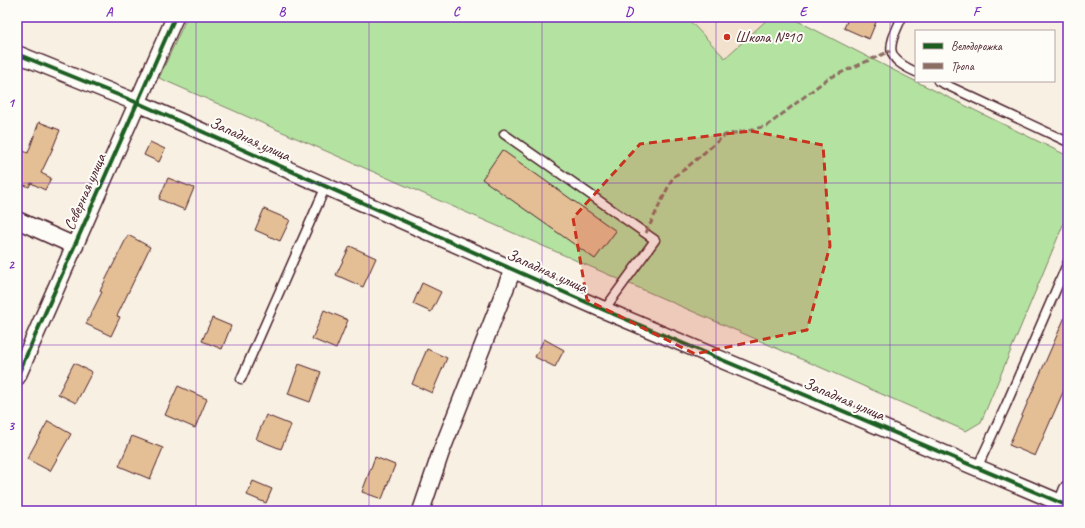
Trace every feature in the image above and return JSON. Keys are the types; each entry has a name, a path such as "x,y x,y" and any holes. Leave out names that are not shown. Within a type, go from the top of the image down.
{"street":[{"name":"Северная улица","path":"17,377 175,17"},
{"name":"Западная улица","path":"17,54 138,103 604,310 977,468 1066,500"},
{"path":"17,220 75,246"},
{"path":"421,511 441,452 513,269"}],"lane":[{"path":"902,17 890,51 898,62 915,71"},
{"path":"940,82 1068,142"},
{"path":"504,134 656,240 604,310"},
{"path":"241,379 326,186"},
{"path":"977,468 1068,262"}],"highlighted area":[{"path":"751,131 823,145 830,246 807,330 695,354 587,300 573,218 640,144"}],"shaded area":[{"name":"Школа №10","path":"686,17 770,17 725,58"}],"green space":[{"path":"187,17 686,17 725,58 770,17 790,17 915,82 1068,156 1068,213 981,422 966,431 159,78"}],"building":[{"path":"849,17 878,17 869,39 844,28"},
{"path":"39,122 60,130 41,173 51,178 45,190 31,183 29,187 17,182 17,159 21,150 28,153"},
{"path":"150,142 165,149 159,162 144,155"},
{"path":"502,150 616,231 595,259 482,179"},
{"path":"168,178 194,188 185,210 159,199"},
{"path":"264,209 290,220 280,241 255,230"},
{"path":"128,235 150,247 117,316 120,317 111,336 86,324 102,292 100,291"},
{"path":"350,246 376,258 363,287 336,275"},
{"path":"422,283 441,292 431,312 413,304"},
{"path":"324,310 348,320 336,349 312,339"},
{"path":"1068,310 1068,381 1035,456 1009,445"},
{"path":"212,318 231,326 222,349 202,341"},
{"path":"544,339 564,350 555,367 535,357"},
{"path":"427,349 447,358 432,393 412,384"},
{"path":"74,363 92,372 76,403 58,394"},
{"path":"299,364 321,372 310,402 288,394"},
{"path":"178,386 207,399 195,428 165,415"},
{"path":"266,415 291,425 281,449 256,439"},
{"path":"48,421 71,434 50,471 27,459"},
{"path":"132,436 163,448 150,479 119,466"},
{"path":"375,457 395,465 382,499 362,492"},
{"path":"253,481 272,489 266,503 247,495"}],"marked path":[{"path":"646,233 673,177 685,169 725,135 767,126 827,79 890,51"}],"cycle path":[{"path":"17,377 175,17"},
{"path":"17,54 138,103 604,310 1068,506"}],"place":[{"name":"Школа №10","path":"727,37"}]}
